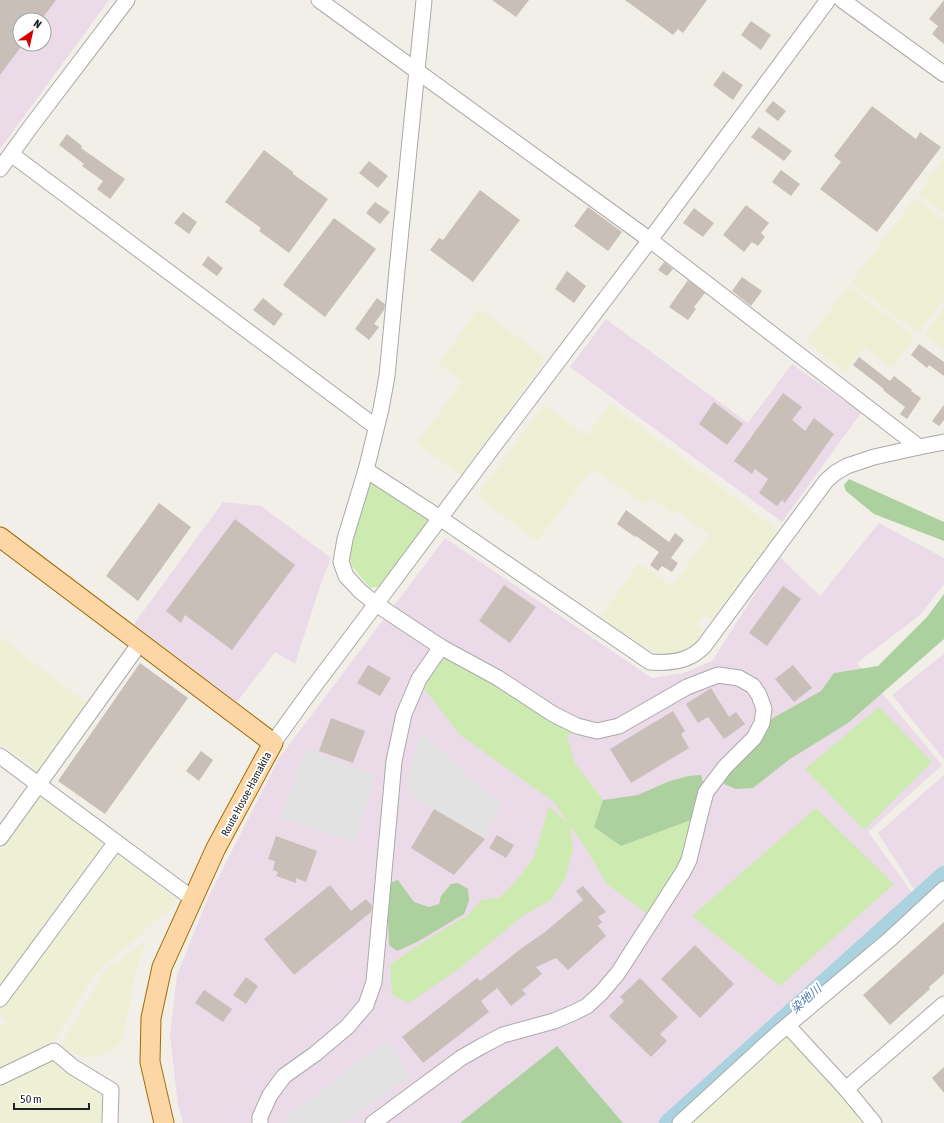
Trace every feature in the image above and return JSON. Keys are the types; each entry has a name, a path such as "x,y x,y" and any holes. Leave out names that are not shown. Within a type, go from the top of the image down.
{"main road":[{"name":"Route Hosoe-Hamakita","path":"0,537 273,743 216,848 162,967 151,1018 150,1062 164,1123"}],"street":[{"path":"0,169 127,0"},
{"path":"320,0 650,240 919,447"},
{"path":"373,1123 461,1058 482,1046 504,1035 554,1021 573,1013 587,1006 601,993 618,973 683,872 689,860 706,792 725,768 754,738 762,724 764,709 759,695 753,686 739,678 718,675 687,687 619,726 597,731 577,726 553,714 498,678 441,647 376,604 360,591 346,576 341,562 345,538 366,470 387,376 424,0"},
{"path":"273,743 828,0"},
{"path":"842,0 944,74"},
{"path":"11,154 376,427"},
{"path":"366,470 440,518 650,662 662,663 692,656 704,646 826,481 834,473 847,466 874,457 944,442"},
{"path":"0,838 140,643"},
{"path":"260,1123 260,1116 270,1095 284,1076 315,1054 347,1027 366,1005 374,982 376,966 394,761 404,714 419,679 441,647"},
{"path":"0,756 193,899"},
{"path":"0,999 116,842"},
{"path":"680,1123 776,1036 889,940 944,889"},
{"path":"846,1089 944,1004"},
{"path":"788,1026 846,1089 874,1123"},
{"path":"0,1077 54,1050 73,1067 111,1090 110,1123"}],"shaded area":[{"path":"0,0 109,0 0,149"},
{"path":"606,319 748,423 792,364 861,413 782,522 570,367"},
{"path":"223,502 261,506 331,558 321,583 295,664 275,652 237,702 134,624"},
{"path":"879,523 944,558 944,584 920,615 857,663 942,765 868,832 913,894 660,1123 183,1123 178,1105 170,1035 177,975 207,900 279,758 445,538 652,678 684,673 712,661 779,556 820,596"},
{"path":"944,654 944,761 892,695"},
{"path":"421,732 501,805 485,839 413,797 406,783"},
{"path":"306,749 375,775 355,843 280,818"},
{"path":"944,775 944,870 917,894 878,833"},
{"path":"387,1040 410,1076 345,1123 286,1123 287,1117"}],"green space":[{"path":"944,158 944,213 918,194"},
{"path":"915,198 944,220 944,299 920,331 914,330 851,283"},
{"path":"848,286 912,335 912,342 892,368 864,347 845,372 807,342"},
{"path":"944,307 944,350 924,335"},
{"path":"479,308 546,358 461,476 417,443 462,382 438,364"},
{"path":"544,404 587,436 610,404 780,532 714,622 704,615 696,625 706,633 700,642 680,655 656,654 599,618 639,563 672,586 709,535 677,511 674,515 650,497 646,505 593,469 537,541 477,496"},
{"path":"849,479 944,522 944,541 874,514 846,491 844,485"},
{"path":"370,480 431,520 384,586 370,588 351,565 348,546"},
{"path":"944,594 944,639 848,723 790,759 753,788 736,789 724,784 731,761 773,718 821,691 834,673 878,666 927,617"},
{"path":"0,637 88,704 39,772 0,743"},
{"path":"447,655 572,732 567,737 575,763 603,800 594,827 621,846 691,820 679,878 647,914 606,883 585,847 570,826 573,848 566,877 551,900 524,915 460,968 409,1003 392,995 390,965 412,949 468,915 481,900 499,898 517,880 534,857 549,806 568,823 554,802 460,735 422,686"},
{"path":"879,707 932,762 864,830 805,769"},
{"path":"701,775 704,785 691,820 621,846 594,827 603,800 638,795 667,782 688,776"},
{"path":"41,795 104,843 0,987 0,852"},
{"path":"816,808 894,884 780,986 692,916"},
{"path":"116,852 177,900 168,912 155,920 145,931 94,975 55,1040 0,1071 0,1026 8,1022 0,1015 0,1009"},
{"path":"398,880 414,902 429,907 439,904 441,896 451,884 458,883 468,889 469,901 464,914 417,942 397,951 389,945 388,921 389,883"},
{"path":"147,938 135,975 124,1033 118,1045 105,1054 91,1057 81,1057 63,1047 63,1041 107,968 121,960"},
{"path":"789,1032 868,1123 689,1123"},
{"path":"557,1046 623,1123 460,1123"},
{"path":"52,1055 96,1085 104,1095 106,1123 0,1123 0,1080"}],"building":[{"path":"0,0 56,0 47,12 12,12 12,52 17,52 0,75"},
{"path":"492,0 529,0 516,17"},
{"path":"625,0 707,0 683,33 678,29 673,35"},
{"path":"944,0 944,44 932,34 938,26 929,19"},
{"path":"751,21 771,35 761,50 741,35"},
{"path":"723,71 743,85 733,100 713,85"},
{"path":"773,101 786,111 778,121 765,111"},
{"path":"872,106 916,139 920,132 941,147 877,232 820,189 841,162 834,156"},
{"path":"759,127 792,151 784,161 751,137"},
{"path":"67,134 82,146 81,148 125,179 110,199 97,189 103,181 82,166 84,164 59,145"},
{"path":"264,150 293,172 293,174 328,199 289,253 259,231 261,228 225,202"},
{"path":"369,161 388,176 378,188 359,173"},
{"path":"781,170 800,184 791,196 772,182"},
{"path":"480,190 520,220 473,282 430,250 439,238 443,240"},
{"path":"375,202 390,212 380,224 366,213"},
{"path":"746,205 769,223 761,233 765,237 758,246 752,242 744,252 723,235"},
{"path":"588,207 622,232 608,251 574,226"},
{"path":"694,208 714,223 703,237 683,223"},
{"path":"183,212 197,222 189,234 174,223"},
{"path":"334,218 376,249 325,317 283,285"},
{"path":"208,256 223,268 217,276 202,265"},
{"path":"664,262 673,269 667,276 658,270"},
{"path":"567,271 586,286 574,303 555,289"},
{"path":"742,277 762,291 751,306 732,291"},
{"path":"688,280 705,293 694,307 696,309 688,320 669,307"},
{"path":"263,298 283,314 274,326 253,310"},
{"path":"377,298 385,304 384,310 374,324 379,327 369,340 355,329"},
{"path":"919,344 944,362 944,376 929,365 927,368 911,355"},
{"path":"859,357 890,381 894,376 921,398 907,419 900,414 905,407 853,365"},
{"path":"783,393 802,407 792,420 805,431 814,418 834,434 785,503 782,500 777,506 759,493 768,479 755,469 752,474 734,461"},
{"path":"714,402 743,424 727,445 699,424"},
{"path":"944,405 944,420 939,426 932,421"},
{"path":"159,503 191,527 138,601 106,576"},
{"path":"626,510 669,542 675,533 684,540 671,558 678,563 672,572 662,566 658,571 650,565 659,552 617,524"},
{"path":"235,519 295,565 232,650 185,615 181,623 166,611"},
{"path":"504,585 536,607 510,643 479,621"},
{"path":"783,586 801,599 767,646 749,633"},
{"path":"140,663 188,698 105,814 58,781"},
{"path":"368,665 391,678 380,696 357,683"},
{"path":"793,665 812,688 794,702 775,679"},
{"path":"711,688 729,717 736,712 745,724 724,739 708,717 698,723 686,704"},
{"path":"673,711 685,731 681,734 689,748 631,783 610,749"},
{"path":"331,718 365,731 353,763 319,751"},
{"path":"201,751 213,760 199,781 186,771"},
{"path":"434,809 485,839 454,875 411,848"},
{"path":"497,835 514,845 506,858 489,848"},
{"path":"276,836 317,851 306,882 296,878 296,883 276,876 278,872 273,870 275,861 268,859"},
{"path":"330,885 351,911 366,899 372,906 371,912 294,975 264,939"},
{"path":"583,886 606,912 598,917 602,922 598,926 606,936 568,970 556,958 536,967 542,974 522,990 526,994 511,1006 497,988 481,1001 489,1012 423,1063 402,1037 477,978 480,981 545,932 583,900 576,891"},
{"path":"944,922 944,974 929,987 930,989 890,1025 863,995"},
{"path":"695,945 734,984 700,1018 661,979"},
{"path":"246,977 258,986 246,1004 233,995"},
{"path":"640,978 678,1017 660,1034 667,1041 651,1057 609,1016 624,1001 620,997"},
{"path":"204,990 232,1009 223,1022 195,1003"},
{"path":"944,1067 944,1093 932,1078"}],"waterway":[{"name":"染地川","path":"668,1123 944,875"}]}
